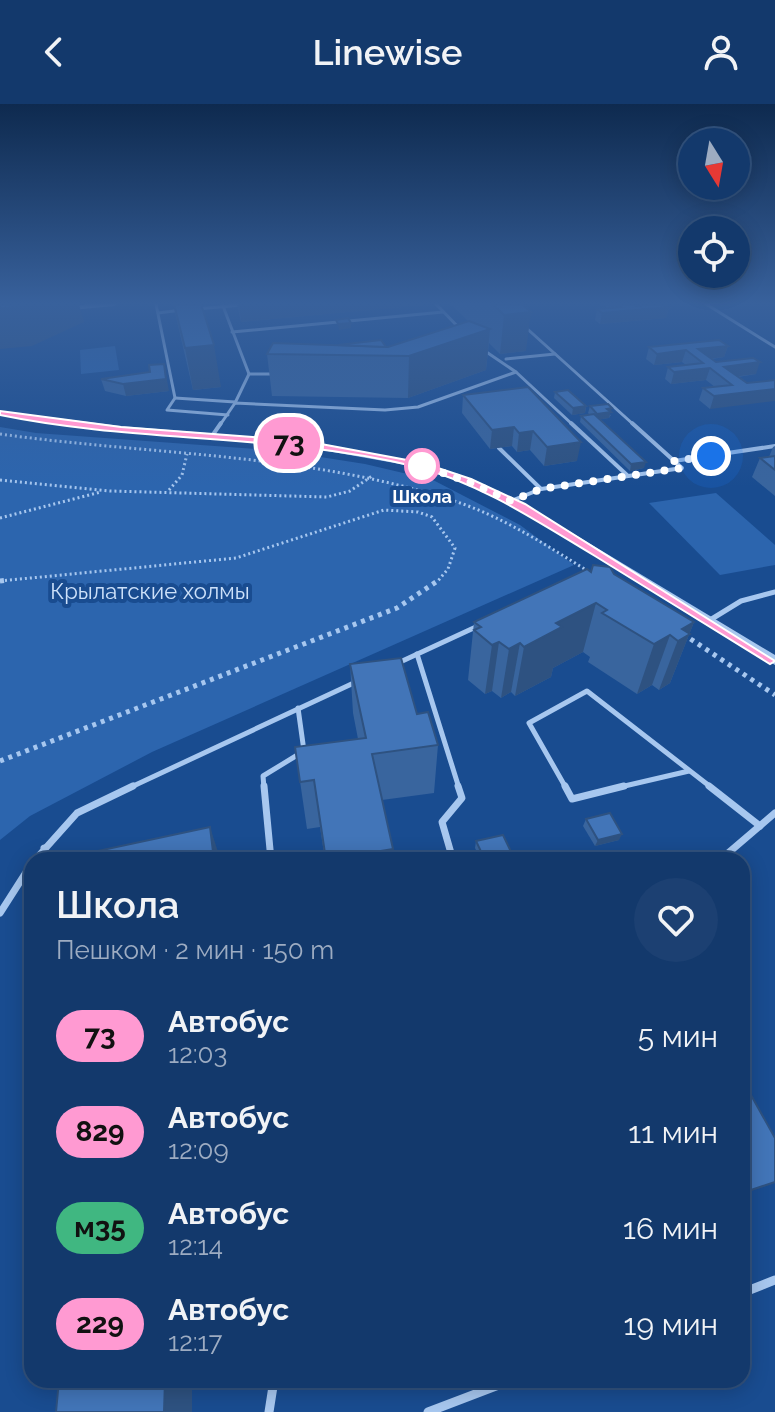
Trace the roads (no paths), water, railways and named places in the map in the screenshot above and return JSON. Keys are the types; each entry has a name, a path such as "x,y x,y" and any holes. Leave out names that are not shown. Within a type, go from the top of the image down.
{"street":[{"path":"0,413 96,427 305,444 389,458 467,481 511,501 775,661"}],"lane":[{"path":"168,365 175,398 167,410 228,415"},
{"path":"212,436 228,415 249,374 245,365"},
{"path":"506,365 628,476"},
{"path":"511,501 541,489 682,468 567,365"},
{"path":"175,398 385,410 418,407 516,372"},
{"path":"249,374 281,374"},
{"path":"674,461 775,446"},
{"path":"499,448 541,489"},
{"path":"592,574 616,563"},
{"path":"710,620 741,601 775,592"},
{"path":"391,666 484,623"},
{"path":"417,654 462,798 442,822 451,852"},
{"path":"41,852 77,813 364,678"},
{"path":"689,771 572,799 529,723 587,691 760,826"},
{"path":"270,852 263,776 304,751 298,708"},
{"path":"729,852 775,813"},
{"path":"44,848 45,852"},
{"path":"0,913 24,876"},
{"path":"750,1290 775,1280"},
{"path":"269,1412 273,1388"},
{"path":"428,1412 491,1388"}],"place":[{"name":"Школа","path":"422,466"}],"park label":[{"name":"Крылатские холмы","path":"150,591"}]}
